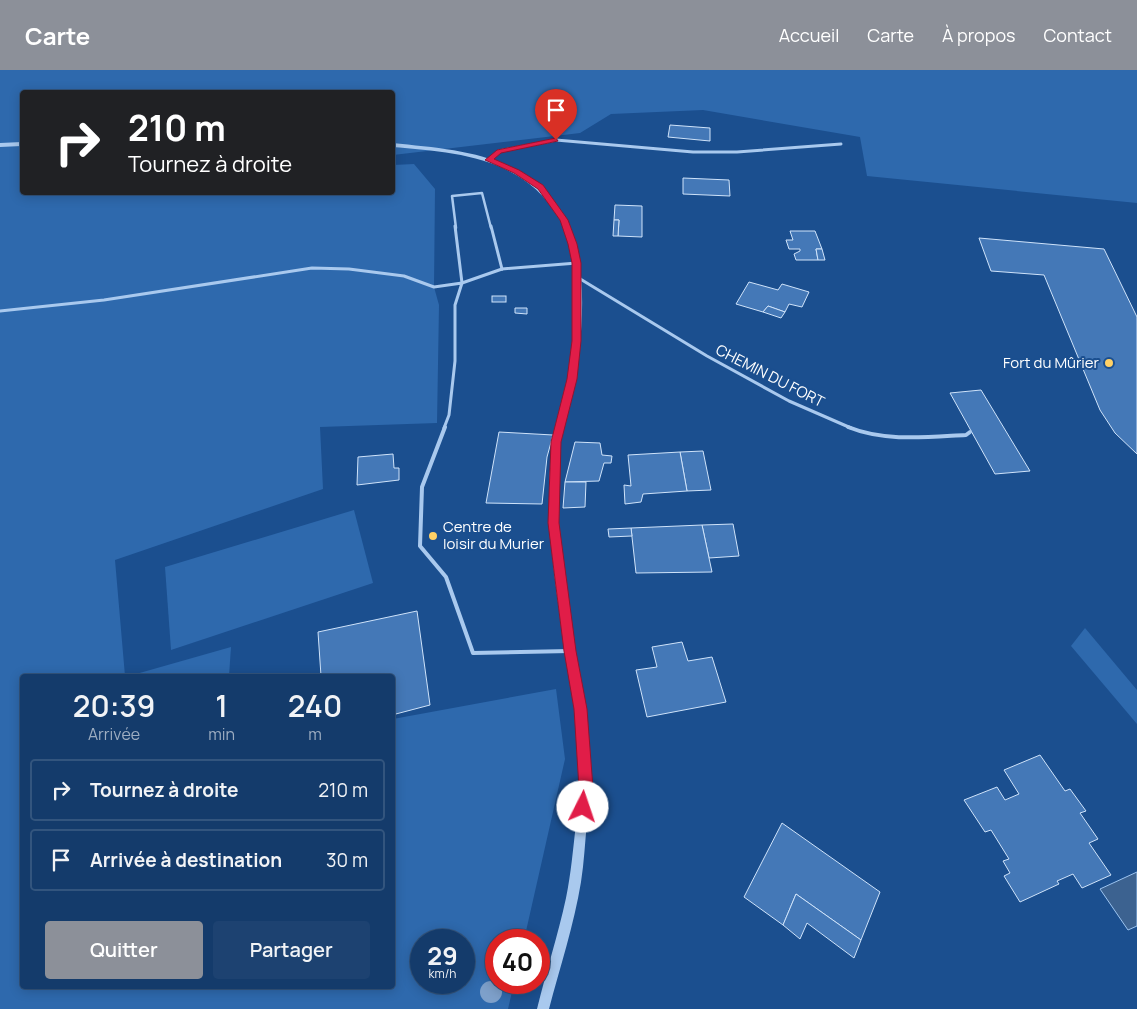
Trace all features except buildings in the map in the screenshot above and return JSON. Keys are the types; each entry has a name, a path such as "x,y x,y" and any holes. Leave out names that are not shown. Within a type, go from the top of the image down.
{"street":[{"path":"489,160 499,151 556,140 692,152 737,152 841,144"},
{"path":"0,145 20,144"},
{"path":"395,145 452,151 489,160 516,172 540,187 564,220 576,263 576,341 572,379 556,442 553,523 570,651 580,709 586,788 574,883 543,1009"}],"lane":[{"path":"502,269 482,193 452,196 462,282 455,305 455,361 449,415 422,487 420,546 446,577 473,653 570,651"},
{"path":"0,311 104,300 312,268 349,269 404,276 434,287 462,282 502,269 576,263"},
{"name":"CHEMIN DU FORT","path":"577,277 707,356 789,401 863,433 912,438 966,436 970,432"}],"shaded area":[{"path":"0,70 1137,70 1137,203 867,176 860,137 703,110 611,114 580,133 395,155 395,90 20,90 20,195 395,195 395,165 414,164 435,189 434,287 439,305 437,423 320,427 323,489 115,560 125,674 20,674 20,989 395,989 395,719 556,689 565,759 526,929 485,929 485,994 511,994 508,1009 0,1009"},
{"path":"354,510 373,583 171,650 165,567"},
{"path":"1085,628 1137,690 1137,724 1071,646"},
{"path":"231,647 229,674 136,674"},
{"path":"1137,872 1137,926 1128,930 1100,889"}],"place":[{"name":"Fort du Mûrier","path":"1109,363"},
{"name":"Centre de loisir du Murier","path":"433,536"}],"route":[{"path":"556,140 499,151 489,160 516,172 540,187 564,220 576,263 576,341 572,379 556,442 553,523 570,651 580,709 586,788 583,807"}]}
